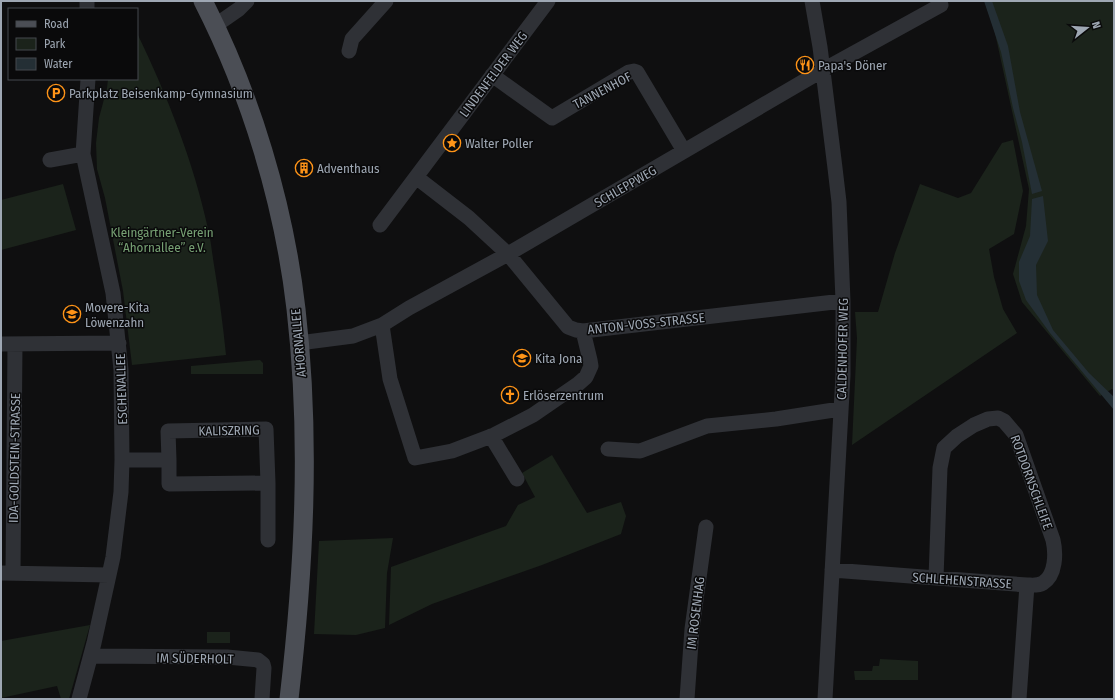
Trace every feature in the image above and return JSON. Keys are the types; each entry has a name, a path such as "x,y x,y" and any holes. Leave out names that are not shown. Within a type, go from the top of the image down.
{"main road":[{"name":"AHORNALLEE","path":"203,1 216,26 242,90 270,180 282,226 290,272 299,343 303,413 302,565 289,699"}],"street":[{"path":"216,26 239,9 247,1"},
{"path":"349,51 352,40 386,1"},
{"name":"LINDENFELDER WEG","path":"380,225 548,1"},
{"name":"CALDENHOFER WEG","path":"812,1 823,70 839,202 843,302 842,375 825,699"},
{"name":"SCHLEPPWEG","path":"299,343 353,336 382,324 508,254 823,70 941,5"},
{"name":"TANNENHOF","path":"492,75 552,118 629,72 637,72 684,151"},
{"name":"ESCHENALLEE","path":"79,699 91,656 109,574 121,492 122,460 121,370 113,293 83,154 88,80"},
{"path":"50,160 83,154"},
{"name":"ANTON-VOSS-STRASSE","path":"416,177 469,218 508,254 568,327 576,330 583,331 843,302"},
{"path":"382,324 390,379 415,458 452,451 491,436 533,415 560,398 586,377 590,371 590,360 583,331"},
{"path":"8,344 119,343"},
{"name":"IDA-GOLDSTEIN-STRASSE","path":"7,573 8,344"},
{"path":"608,449 640,451 707,426 776,419 840,409"},
{"name":"ROTDORNSCHLEIFE","path":"936,578 940,468 941,456 944,448 950,440 974,425 988,419 998,418 1004,421 1011,428 1020,443 1053,540 1055,550 1053,566 1045,581 1037,585 1026,585"},
{"name":"KALISZRING","path":"268,483 169,484 168,431 266,429 268,483 268,540"},
{"path":"491,436 517,478"},
{"path":"122,460 169,460"},
{"name":"IM ROSENHAG","path":"687,699 692,629 706,527"},
{"name":"SCHLEHENSTRASSE","path":"832,570 1026,585 1019,699"},
{"path":"7,573 109,574"},
{"name":"IM SÜDERHOLT","path":"91,656 227,658 258,660 263,664 264,668 262,699"}],"green space":[{"path":"988,1 1114,1 1114,391 1112,389 1100,396 1022,302 1013,274 1026,226 1029,189"},
{"name":"Kleingärtner-Verein “Ahornallee” e.V.","path":"138,35 169,105 187,154 202,204 211,242 226,355 132,365 123,291 105,198 97,169 96,143 99,118 108,80 138,80"},
{"path":"1013,140 1023,191 1014,234 989,249 994,277 1003,309 1017,333 852,445 857,338 855,312 878,312 895,253 920,184 958,198 971,193 1002,143"},
{"path":"63,184 76,230 1,250 1,200"},
{"path":"260,360 263,363 263,374 191,374 191,366"},
{"path":"552,455 587,513 621,502 626,516 621,534 542,565 432,604 389,625 391,567 506,526 518,505 535,497 522,473"},
{"path":"393,538 387,573 385,628 356,635 314,634 319,541"},
{"path":"90,625 69,699 61,699 57,686 1,698 1,641"},
{"path":"207,632 230,632 230,643 207,643"},
{"path":"880,659 918,661 918,680 855,680 854,671 872,671 873,666 879,666"}],"water":[{"path":"984,1 992,1 1008,46 1020,112 1042,191 1032,194 1022,142 1001,52"},
{"path":"1043,196 1048,241 1036,265 1037,295 1053,330 1089,373 1114,397 1114,410 1050,333 1026,300 1019,281 1019,262 1030,236 1032,199"}],"place":[{"name":"Papa's Döner","path":"805,65"},
{"name":"Parkplatz Beisenkamp-Gymnasium","path":"56,93"},
{"name":"Walter Poller","path":"452,143"},
{"name":"Adventhaus","path":"304,168"},
{"name":"Movere-Kita Löwenzahn","path":"72,314"},
{"name":"Kita Jona","path":"522,358"},
{"name":"Erlöserzentrum","path":"510,395"}]}
